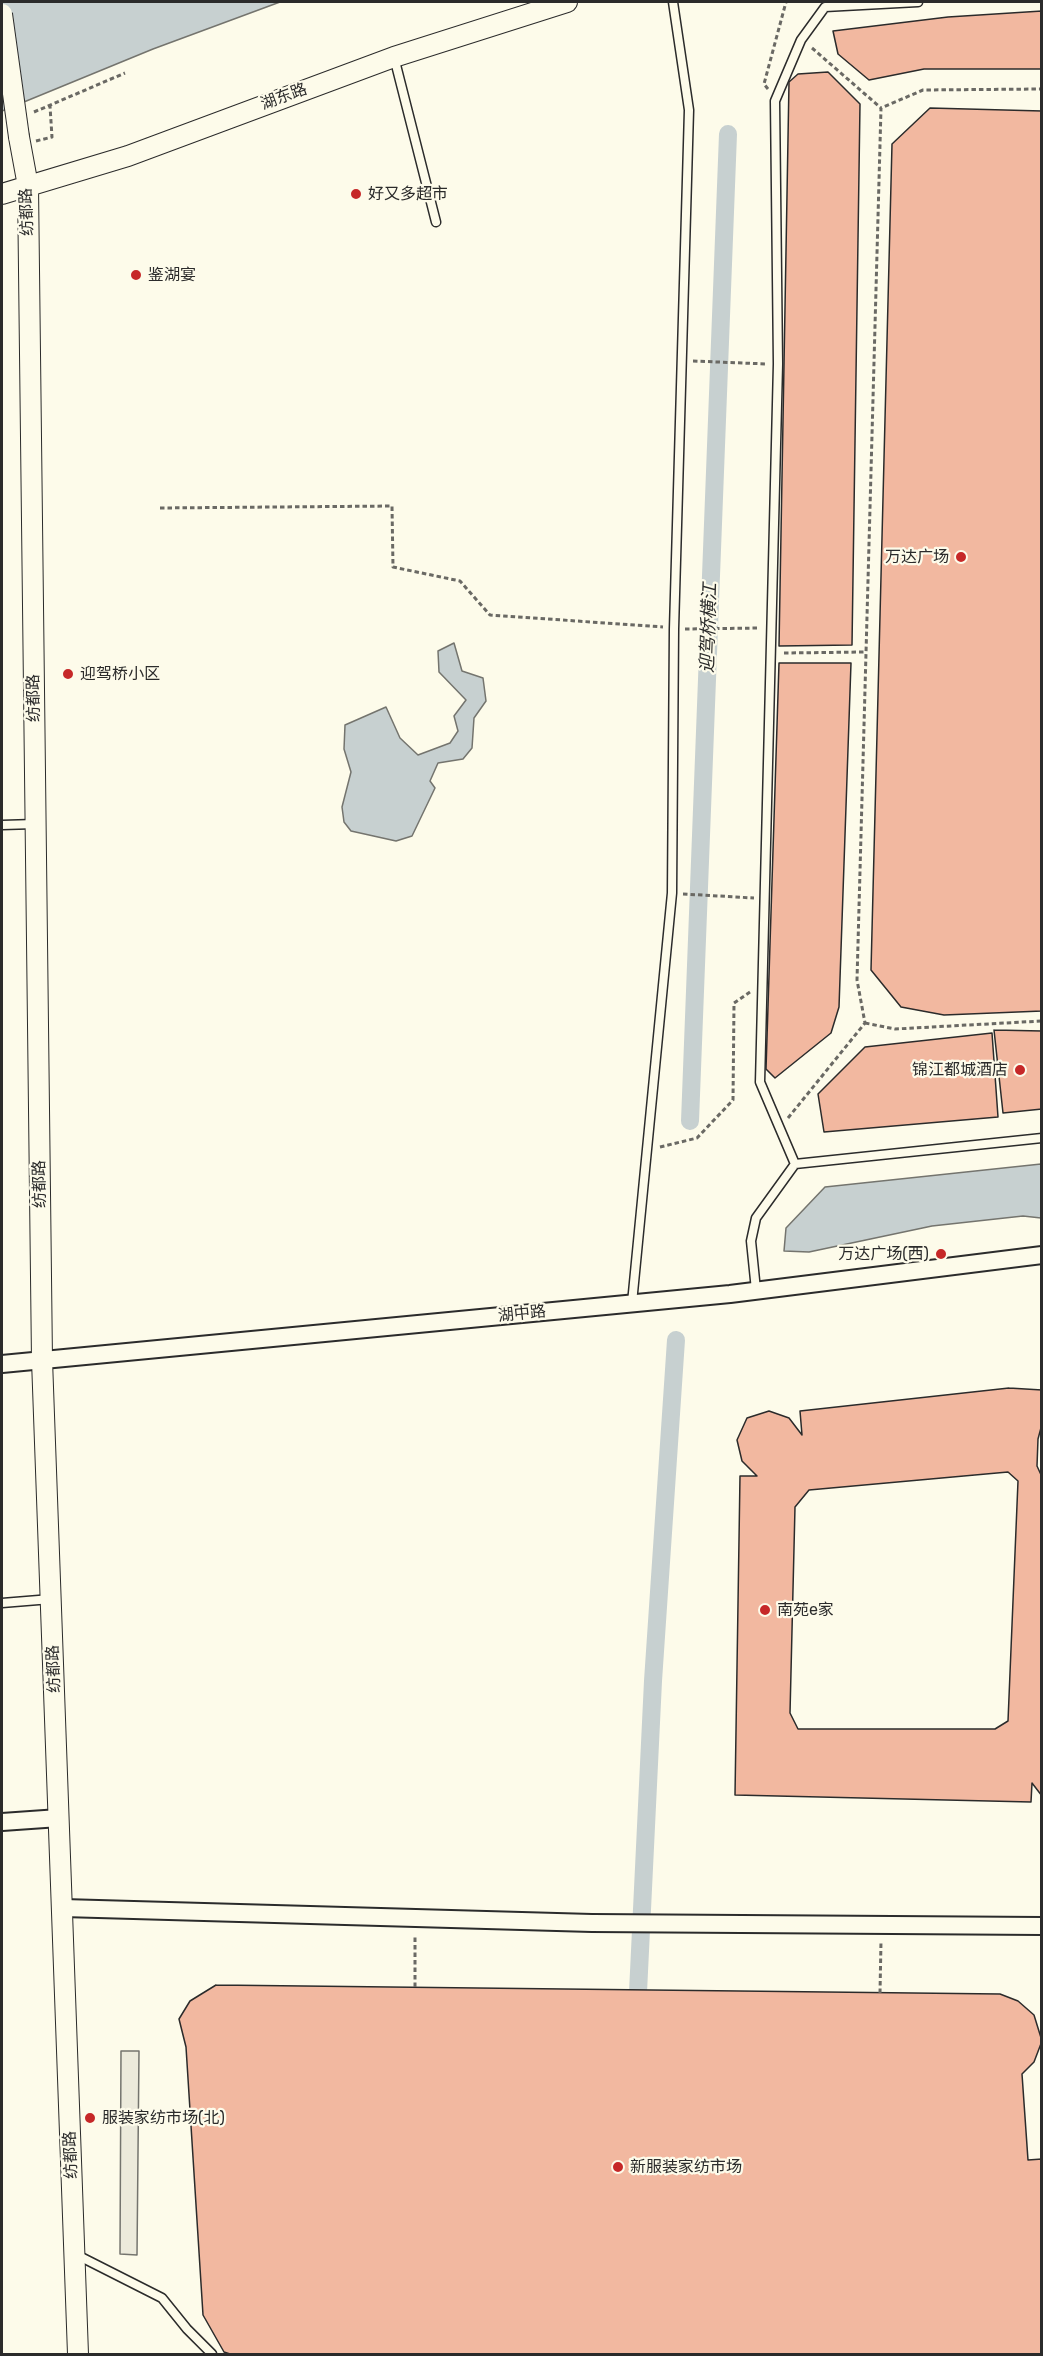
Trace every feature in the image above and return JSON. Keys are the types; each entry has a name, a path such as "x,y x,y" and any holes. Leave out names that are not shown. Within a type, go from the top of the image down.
{"street":[{"name":"湖东路","path":"2,194 128,156 394,57 567,2"},
{"name":"纺都路","path":"2,14 19,141 28,186 42,1360 78,2355"},
{"name":"湖中路","path":"2,1364 756,1290 1041,1255"},
{"path":"2,1822 59,1818"},
{"path":"63,1908 592,1923 1041,1926"}],"lane":[{"path":"632,1303 672,893 674,629 689,110 673,2"},
{"path":"795,1164 760,1082 778,364 775,101 801,40 825,4 918,2"},
{"path":"394,57 436,222"},
{"path":"2,825 35,824"},
{"path":"756,1290 751,1241 756,1218 795,1164 1041,1138"},
{"path":"2,1603 51,1599"},
{"path":"74,2254 162,2298 186,2329 212,2355"}],"path":[{"path":"775,101 764,84 786,2"},
{"path":"801,40 881,108"},
{"path":"31,113 125,73"},
{"path":"881,108 923,90 1041,89"},
{"path":"19,141 52,137 50,105"},
{"path":"781,1127 865,1023 857,980 881,108"},
{"path":"682,360 757,363"},
{"path":"160,508 392,506 393,567 460,581 490,615 639,624 674,629 747,629"},
{"path":"769,654 866,652"},
{"path":"689,894 737,896"},
{"path":"647,1150 697,1138 733,1100 734,1003 762,983"},
{"path":"865,1023 895,1029 1041,1021"},
{"path":"415,1917 415,1987"},
{"path":"880,1993 881,1925"}],"shaded area":[{"path":"2,2 280,2 153,49 2,111"},
{"path":"454,643 462,671 483,678 486,701 474,718 472,748 463,759 438,763 430,781 435,788 412,836 396,841 351,831 344,822 342,807 351,772 344,749 345,725 386,707 400,738 418,755 450,743 458,731 454,716 466,700 439,672 438,651"},
{"path":"1041,1164 1041,1218 1023,1216 932,1226 809,1252 784,1251 786,1228 825,1187"},
{"path":"121,2051 139,2051 137,2255 120,2254"}],"building":[{"path":"1042,11 1042,69 924,69 869,80 838,54 833,31 948,17"},
{"path":"828,72 860,104 852,645 779,646 789,82 798,74"},
{"name":"万达广场","path":"930,108 1042,111 1042,1011 944,1015 901,1007 871,970 892,144"},
{"path":"779,663 851,663 839,1007 831,1033 775,1078 766,1069"},
{"name":"锦江都城酒店","path":"994,1030 1042,1031 1042,1109 1003,1113"},
{"path":"992,1033 998,1117 824,1132 818,1094 865,1047"},
{"name":"南苑e家","path":"1009,1388 1042,1390 1042,1796 1032,1783 1031,1802 735,1795 740,1476 757,1476 742,1461 737,1440 747,1418 769,1411 789,1418 802,1435 800,1411","holes":["1008,1472 1018,1481 1008,1721 995,1729 798,1729 790,1713 795,1507 809,1490"]},
{"path":"1042,1424 1042,1477 1037,1466 1038,1439"},
{"name":"新服装家纺市场","path":"216,1985 1000,1994 1018,2001 1034,2015 1042,2041 1034,2062 1022,2074 1028,2160 1042,2159 1042,2354 230,2354 224,2352 203,2315 186,2047 179,2019 190,2001"}],"waterway":[{"name":"迎驾桥横江","path":"690,1121 728,134"},
{"path":"637,2013 653,1681 676,1340"}],"place":[{"name":"好又多超市","path":"356,194"},
{"name":"鉴湖宴","path":"136,275"},
{"name":"万达广场","path":"961,557"},
{"name":"迎驾桥小区","path":"68,674"},
{"name":"锦江都城酒店","path":"1020,1070"},
{"name":"万达广场(西)","path":"941,1254"},
{"name":"南苑e家","path":"765,1610"},
{"name":"服装家纺市场(北)","path":"90,2118"},
{"name":"新服装家纺市场","path":"618,2167"}]}
